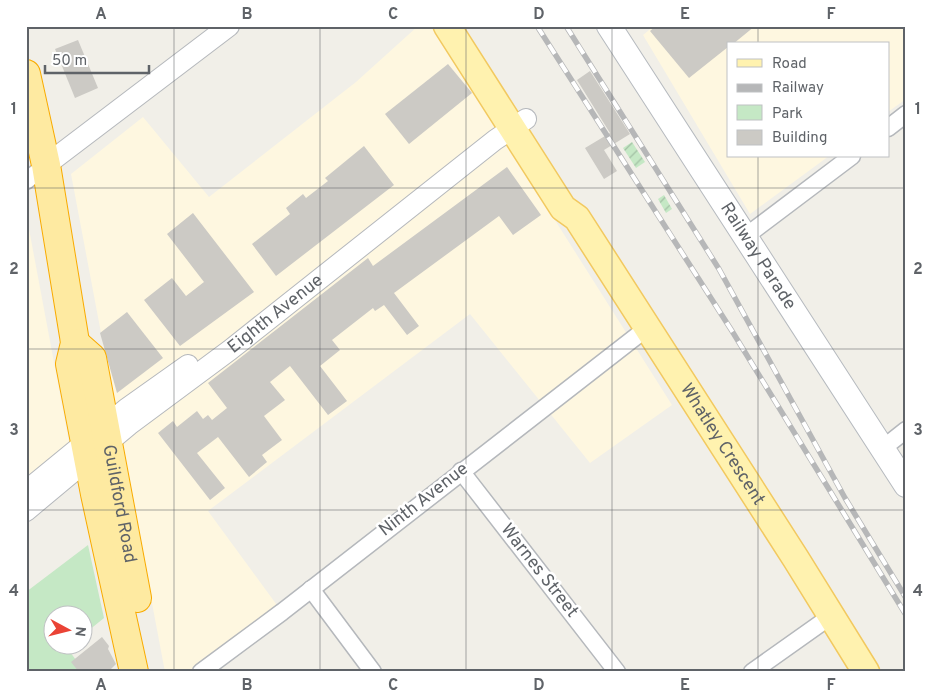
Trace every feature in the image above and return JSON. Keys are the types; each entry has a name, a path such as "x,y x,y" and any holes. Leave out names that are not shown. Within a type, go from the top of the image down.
{"highway":[{"name":"Guildford Road","path":"26,74 36,173 76,343 92,358 96,443 134,672"},
{"name":"Guildford Road","path":"96,443 152,672"}],"main road":[{"name":"Whatley Crescent","path":"447,26 515,118"},
{"name":"Whatley Crescent","path":"466,26 563,208 576,218 866,672"},
{"name":"Railway Parade","path":"609,26 682,142 746,236 906,485"}],"street":[{"path":"36,173 229,26"},
{"path":"890,126 906,114"},
{"name":"Eighth Avenue","path":"26,491 96,443 286,293 515,118"},
{"path":"746,236 849,158"},
{"name":"Ninth Avenue","path":"201,672 647,328"},
{"path":"882,449 906,430"},
{"name":"Eighth Avenue","path":"26,511 96,443"},
{"name":"Warnes Street","path":"461,471 617,672"},
{"path":"311,589 373,672"},
{"path":"752,672 831,616"}],"shaded area":[{"path":"418,26 432,26 672,405 590,463 470,314 208,511 282,612 202,672 165,672 71,174 143,117 209,197 356,82"},
{"path":"654,26 903,26 906,30 906,99 890,111 890,42 727,42 727,158 826,158 750,214 643,35"},
{"path":"26,213 75,474 26,511"}],"green space":[{"path":"632,142 645,162 636,168 623,148"},
{"path":"664,195 672,209 666,213 658,199"},
{"path":"88,545 104,618 92,628 92,606 42,606 42,656 73,656 85,672 26,672 26,592"}],"building":[{"path":"656,26 755,26 735,42 727,42 727,48 689,78 650,31"},
{"path":"78,40 98,88 75,98 55,49"},
{"path":"448,64 472,93 409,144 385,114"},
{"path":"590,71 630,134 604,150 617,171 604,179 585,148 610,133 577,80"},
{"path":"364,146 394,185 276,276 252,244 290,214 286,208 303,194 306,198 328,181 325,178"},
{"path":"507,167 541,215 513,235 499,216 394,293 419,326 407,335 384,305 375,311 373,308 332,340 340,350 320,366 347,401 328,415 290,366 270,382 285,400 264,416 282,440 262,455 267,462 249,477 218,437 197,453 225,488 210,500 158,433 173,421 177,427 197,411 203,419 208,415 212,420 227,408 208,383 368,258 373,266"},
{"path":"193,213 254,292 180,346 144,300 172,278 186,296 204,282 167,234"},
{"path":"127,312 163,358 117,393 100,333"},
{"path":"102,637 109,646 108,649 116,664 108,672 79,672 71,662 78,656 92,656 92,645"}],"railway":[{"path":"537,26 732,331 906,615"},
{"path":"566,26 719,269 845,498 906,598"}]}
